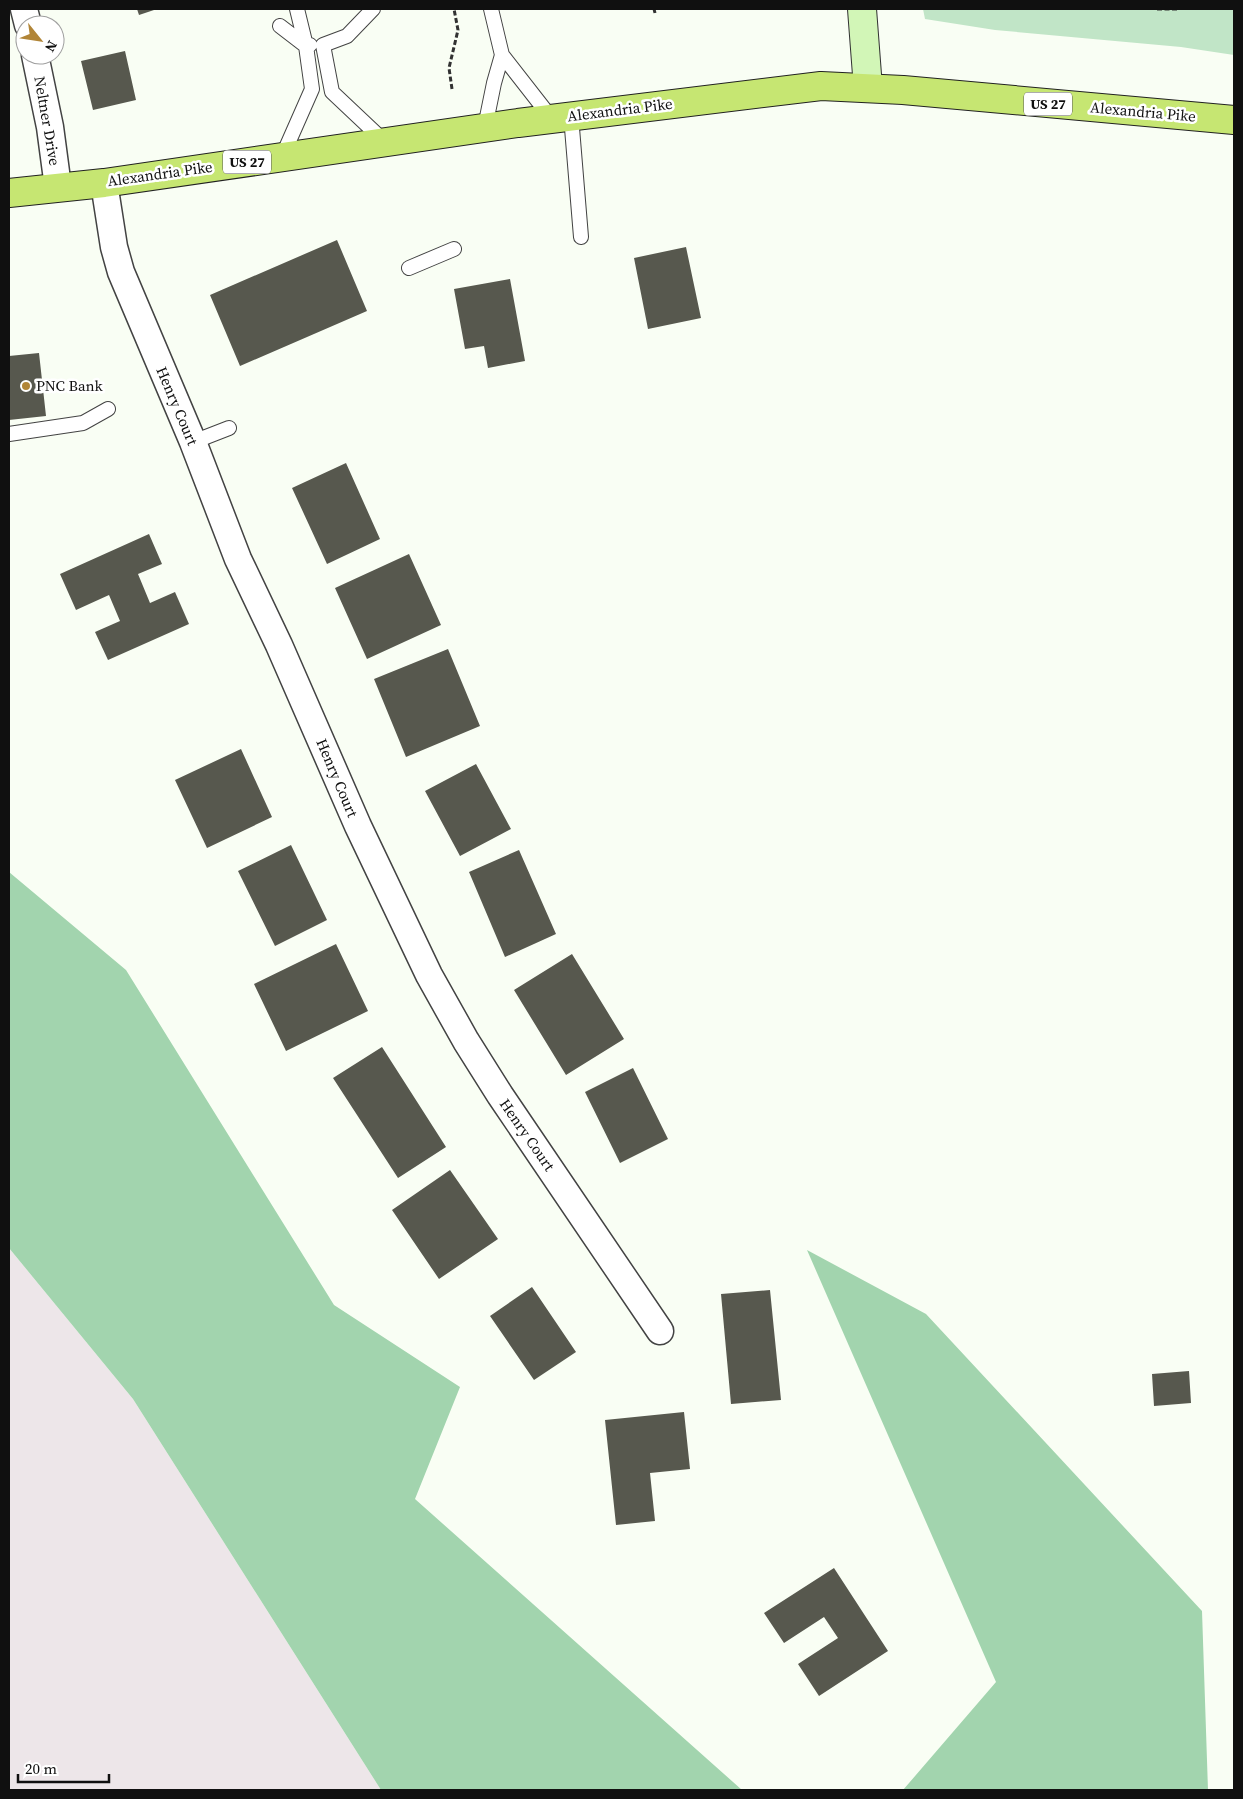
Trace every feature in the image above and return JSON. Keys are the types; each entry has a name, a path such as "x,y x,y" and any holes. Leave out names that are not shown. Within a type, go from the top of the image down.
{"highway":[{"name":"Alexandria Pike","path":"9,192 104,182 485,128 822,86 868,88 1234,120"}],"main road":[{"path":"862,9 868,88"}],"street":[{"name":"Neltner Drive","path":"37,65 50,127 58,187"},
{"name":"Henry Court","path":"104,182 114,247 121,272 193,442 238,559 279,645 358,826 429,975 466,1041 500,1095 660,1331"}],"lane":[{"path":"282,157 312,89 306,46 298,9"},
{"path":"280,26 306,46 323,44 347,36 373,9"},
{"path":"491,9 502,55 561,118 581,237"},
{"path":"323,44 332,92 385,142"},
{"path":"485,128 494,82 502,55"},
{"path":"409,268 454,249"},
{"path":"9,434 83,423 108,409"},
{"path":"193,442 230,428"}],"path":[{"path":"452,89 449,68 458,30 454,9"},
{"path":"1156,9 1177,9"}],"shaded area":[{"path":"9,1248 133,1399 381,1790 9,1790"}],"green space":[{"path":"923,9 1234,9 1234,55 1181,47 995,30 925,19"},
{"path":"9,872 126,970 334,1305 460,1387 415,1499 742,1790 381,1790 133,1399 9,1248"},
{"path":"807,1250 926,1314 1202,1611 1208,1790 903,1790 996,1682"}],"building":[{"path":"137,9 157,9 139,15"},
{"path":"125,51 136,100 93,110 81,61"},
{"path":"337,240 367,311 240,366 210,295"},
{"path":"686,247 701,318 648,329 634,258"},
{"path":"510,279 525,361 488,368 484,346 465,349 454,289"},
{"name":"PNC Bank","path":"39,353 46,416 9,420 9,356"},
{"path":"346,463 380,539 327,564 292,488"},
{"path":"149,534 162,564 138,574 150,603 175,592 189,624 108,660 95,632 120,621 109,595 76,610 60,574"},
{"path":"409,554 441,625 367,659 335,588"},
{"path":"448,649 480,726 406,757 374,679"},
{"path":"241,749 272,817 207,848 175,780"},
{"path":"476,764 511,829 460,856 425,791"},
{"path":"291,845 327,920 275,946 238,871"},
{"path":"519,850 556,934 505,957 469,872"},
{"path":"336,944 368,1011 286,1051 254,984"},
{"path":"572,954 624,1039 566,1075 514,990"},
{"path":"382,1047 446,1147 398,1178 333,1078"},
{"path":"633,1068 668,1139 620,1163 585,1092"},
{"path":"450,1170 498,1239 439,1279 392,1210"},
{"path":"532,1287 576,1352 534,1380 490,1316"},
{"path":"770,1290 781,1400 731,1404 721,1294"},
{"path":"1189,1371 1191,1403 1154,1406 1152,1374"},
{"path":"684,1412 690,1469 650,1473 655,1521 616,1525 605,1420"},
{"path":"834,1568 888,1651 819,1696 798,1664 838,1638 824,1617 784,1643 764,1613"}],"place":[{"name":"PNC Bank","path":"26,386"}]}
